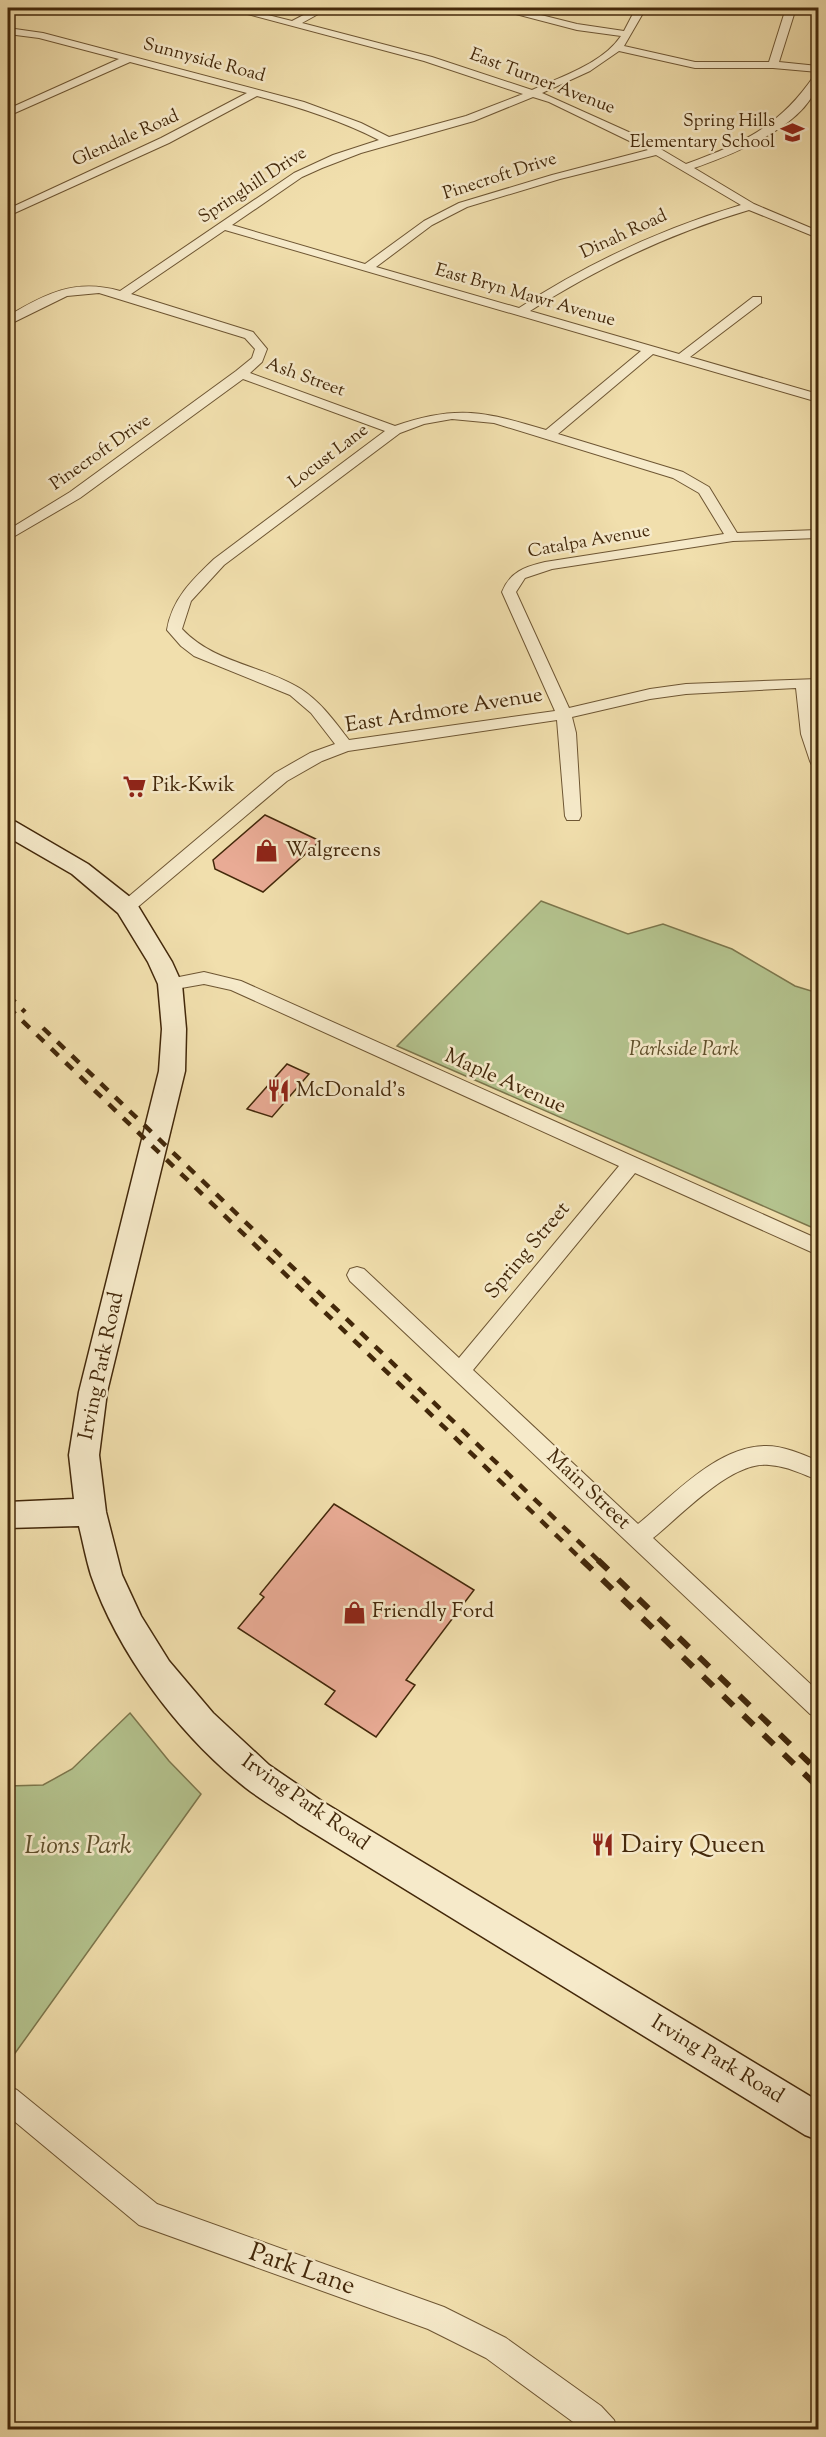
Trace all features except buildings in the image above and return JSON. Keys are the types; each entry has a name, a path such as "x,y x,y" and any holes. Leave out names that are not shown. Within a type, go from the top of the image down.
{"main road":[{"name":"Irving Park Road","path":"8,827 80,869 127,907 160,962 170,984 174,1029 172,1071 96,1380 84,1455 91,1512 107,1575 138,1640 187,1708 257,1776 311,1813 819,2121"},
{"path":"8,1515 91,1512"}],"street":[{"name":"East Turner Avenue","path":"230,8 439,62 533,93 596,118 659,151 750,206 819,236"},
{"path":"293,24 324,8"},
{"path":"503,8 577,27 627,34"},
{"name":"Springhill Drive","path":"122,295 298,175 346,153 386,140 462,121 533,93 578,72 617,48 641,8"},
{"path":"773,65 791,8"},
{"name":"Sunnyside Road","path":"8,32 39,35 256,92 329,114 386,140"},
{"path":"617,48 696,65 773,65 819,69"},
{"path":"8,113 130,58"},
{"path":"685,168 741,145 776,125 799,104 819,78"},
{"name":"Glendale Road","path":"9,213 184,131 256,92"},
{"name":"Pinecroft Drive","path":"367,268 428,223 463,205 562,175 659,151"},
{"name":"Dinah Road","path":"519,313 568,281 612,259 690,225 750,206"},
{"name":"East Bryn Mawr Avenue","path":"222,226 819,399"},
{"path":"8,321 52,296 81,288 122,295"},
{"name":"Ash Street","path":"122,295 249,335 261,349 258,359 241,374 394,430"},
{"path":"680,359 757,300"},
{"path":"549,435 650,350"},
{"name":"Pinecroft Drive","path":"8,536 75,495 241,374"},
{"name":"Locust Lane","path":"345,746 320,712 295,692 201,654 184,643 174,630 176,614 198,582 219,562 394,430 421,421 452,415 495,419 549,435 693,482 710,498 733,537"},
{"name":"Catalpa Avenue","path":"564,714 509,592 517,576 552,565 733,537 819,534"},
{"path":"811,683 809,734 819,761"},
{"name":"East Ardmore Avenue","path":"127,907 281,777 316,757 345,746 564,714 650,694 686,689 811,683"},
{"path":"564,714 568,733 573,816"},
{"name":"Maple Avenue","path":"170,984 204,978 235,985 819,1247"},
{"name":"Spring Street","path":"461,1370 632,1163"},
{"name":"Main Street","path":"357,1275 819,1706"},
{"path":"637,1538 723,1468 743,1458 778,1456 819,1471"},
{"name":"Park Lane","path":"8,2099 149,2215 434,2317 496,2348 591,2416 604,2430"}],"green space":[{"name":"Parkside Park","path":"541,901 628,934 663,924 732,949 795,986 818,993 818,1230 397,1046"},
{"name":"Lions Park","path":"130,1713 169,1761 201,1794 8,2063 8,1786 43,1785 72,1769"}],"waterway":[{"path":"8,2031 8,2048"}],"railway":[{"path":"8,995 25,1012"},
{"path":"8,1007 583,1561"},
{"path":"43,1028 599,1561"},
{"path":"582,1560 818,1787"},
{"path":"598,1560 818,1771"}],"place":[{"name":"Spring Hills Elementary School","path":"793,132"},
{"name":"Pik-Kwik","path":"134,786"},
{"name":"Walgreens","path":"267,851"},
{"name":"McDonald's","path":"278,1091"},
{"name":"Friendly Ford","path":"354,1612"},
{"name":"Dairy Queen","path":"603,1845"}]}
